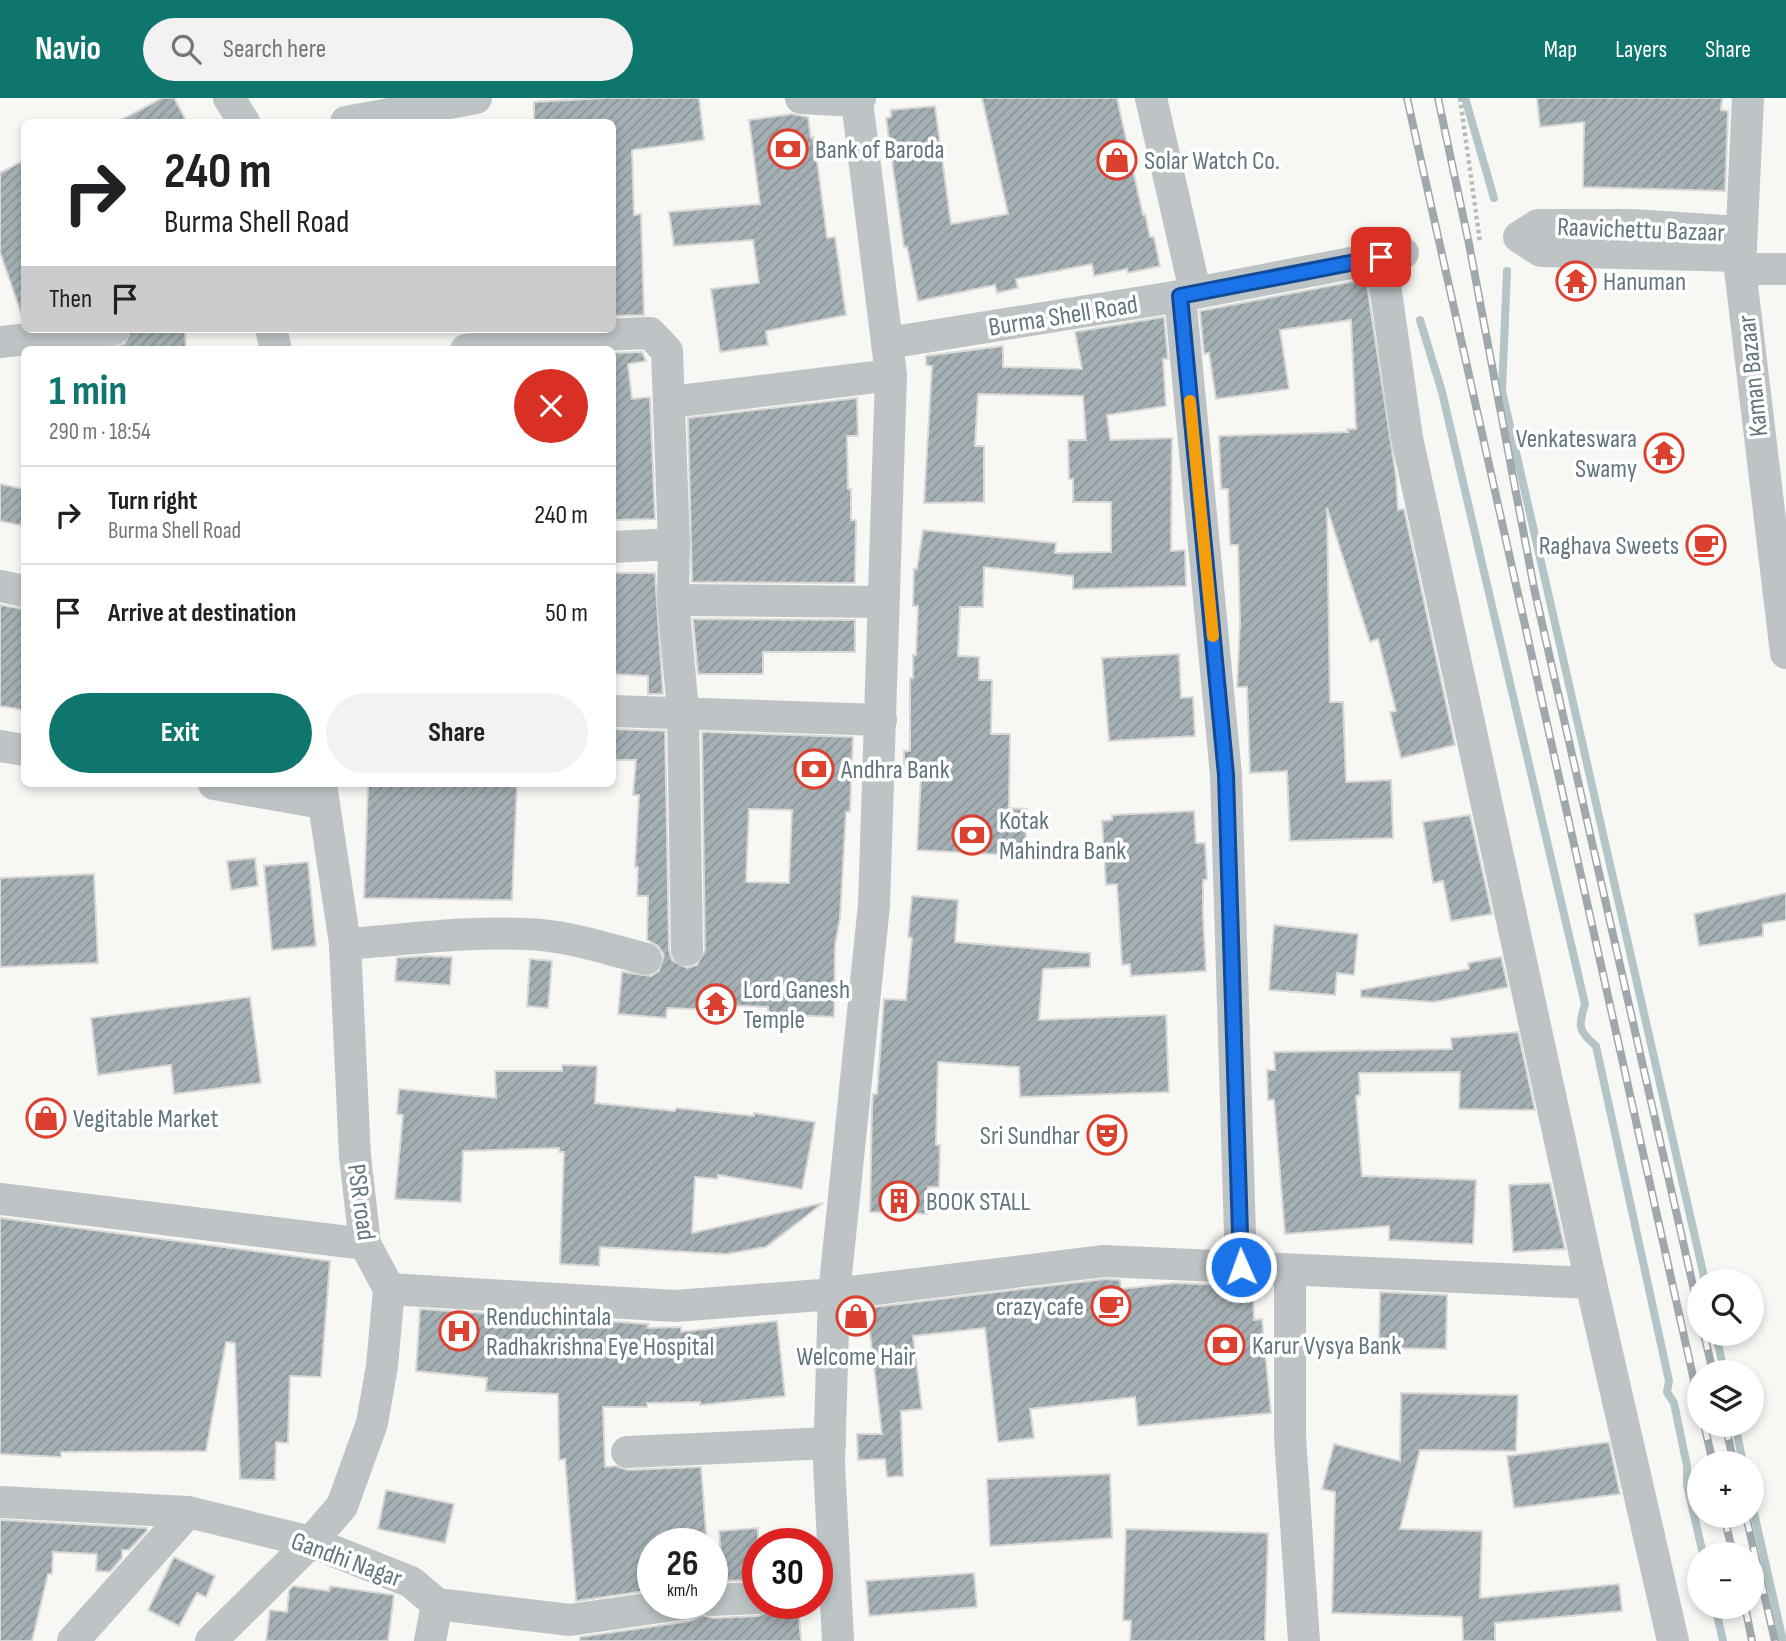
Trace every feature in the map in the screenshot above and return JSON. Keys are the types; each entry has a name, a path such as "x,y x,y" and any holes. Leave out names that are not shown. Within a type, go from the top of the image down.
{"street":[{"path":"229,98 242,119"},
{"path":"362,119 476,98"},
{"path":"801,98 858,99 891,375 874,905 834,1294 828,1528"},
{"path":"1151,98 1187,293 1226,775 1241,1267"},
{"name":"Kaman Bazaar","path":"1748,98 1740,252 1786,653"},
{"name":"Raavichettu Bazaar","path":"1538,225 1633,225 1740,252 1541,251 1519,237 1538,225"},
{"path":"1740,252 1786,269"},
{"name":"Burma Shell Road","path":"887,343 1187,293 1392,255 1407,438 1591,1283"},
{"path":"0,342 79,333"},
{"path":"501,346 598,335 650,333 667,351 671,402 673,600 683,711 687,950"},
{"path":"671,402 891,375"},
{"path":"616,547 674,544"},
{"path":"0,586 21,590"},
{"path":"673,600 883,602"},
{"path":"616,711 683,711 881,720"},
{"path":"0,746 21,750"},
{"path":"246,787 322,794"},
{"name":"PSR road","path":"322,794 345,944 355,1156 365,1244 389,1289"},
{"path":"345,944 481,933 527,933 565,938 646,959"},
{"path":"0,1199 365,1244"},
{"path":"211,1641 311,1542 342,1506 372,1423 389,1289 675,1306 834,1294 1104,1261 1290,1272 1591,1283 1673,1641"},
{"path":"1290,1272 1290,1437 1304,1641"},
{"path":"626,1452 830,1443"},
{"name":"Gandhi Nagar","path":"0,1502 188,1513 311,1542 411,1582 437,1604"},
{"path":"73,1641 188,1513"},
{"path":"430,1641 437,1604 570,1620 637,1610"},
{"path":"833,1619 838,1641"}],"path":[{"path":"1460,98 1480,242"}],"building":[{"path":"162,98 174,98 185,119 123,119"},
{"path":"606,98 699,98 704,140 632,150 634,215 641,214 644,315 616,316 616,119 534,119 534,102"},
{"path":"982,98 1117,98 1143,215 1145,214 1150,237 1154,237 1160,266 1128,273 1127,269 1094,276 1092,264 1016,279 1018,288 997,293 995,285 918,301 907,247 904,247 886,118 891,117 891,110 935,106 951,224 1008,214"},
{"path":"1537,98 1722,98 1721,110 1728,111 1725,191 1583,187 1584,122 1540,127"},
{"path":"792,114 808,117 811,138 814,137 827,238 835,237 846,315 766,331 768,345 720,352 711,289 759,283 753,240 674,246 669,212 760,204 749,120"},
{"path":"21,162 21,313 0,252 0,173"},
{"path":"1366,279 1396,476 1398,510 1404,509 1455,745 1401,758 1390,712 1396,711 1378,639 1370,642 1327,508 1330,702 1343,702 1346,782 1391,780 1393,838 1290,841 1287,771 1250,773 1247,687 1237,687 1240,623 1238,545 1230,545 1228,489 1221,489 1219,436 1348,432 1347,429 1356,429 1351,320 1280,330 1289,389 1216,399 1209,353 1204,354 1200,311"},
{"path":"1164,317 1168,359 1163,359 1166,406 1107,415 1110,440 1172,438 1171,551 1185,550 1186,586 1073,589 1073,576 984,567 983,607 960,607 958,656 979,657 979,680 992,680 991,734 1010,734 1009,808 1027,809 1025,856 917,850 921,776 904,775 904,751 910,751 910,678 913,678 913,655 916,655 918,606 913,606 914,569 917,569 923,530 1056,543 1055,553 1111,552 1111,502 1073,502 1073,479 1069,479 1068,440 1086,440 1083,396 978,394 975,446 984,446 984,502 924,503 932,366 926,365 926,356 1003,346 1003,367 1082,369 1075,332"},
{"path":"130,333 185,333 186,346 113,346 124,344"},
{"path":"642,352 646,361 628,364 632,399 650,397 655,519 616,520 616,353"},
{"path":"857,398 858,436 847,436 851,520 856,520 855,583 692,582 688,418"},
{"path":"0,484 21,488 21,525 0,521"},
{"path":"616,573 655,573 663,694 648,694 648,676 616,674"},
{"path":"0,605 21,608 21,710 0,706"},
{"path":"693,619 855,620 855,652 763,652 763,674 698,674"},
{"path":"1179,654 1181,698 1193,697 1195,736 1109,741 1102,658"},
{"path":"616,729 665,731 669,950 672,960 687,968 697,965 705,950 702,732 853,737 850,812 846,812 840,918 835,945 834,1017 768,1014 768,1007 723,1005 723,1010 667,1008 666,1018 618,1014 622,972 651,976 659,971 664,955 658,946 647,940 648,896 637,896 638,867 635,867 639,795 633,795 636,760 616,760","holes":["749,809 792,810 789,883 746,882"]},
{"path":"368,787 517,787 512,900 364,898"},
{"path":"1194,811 1196,843 1205,843 1207,879 1203,880 1203,916 1206,971 1131,976 1130,964 1122,965 1117,884 1106,885 1102,821 1112,820 1112,815"},
{"path":"1470,815 1492,914 1451,921 1443,881 1433,883 1423,822"},
{"path":"255,858 258,886 231,890 227,861"},
{"path":"308,862 316,946 272,950 264,866"},
{"path":"94,874 98,963 0,967 0,878"},
{"path":"1786,893 1786,920 1763,924 1763,936 1699,946 1694,914"},
{"path":"912,896 958,900 955,942 1090,953 1090,967 1043,969 1039,1020 1166,1015 1169,1092 1020,1097 1019,1067 938,1062 936,1145 940,1145 939,1187 928,1187 927,1214 870,1212 872,1108 873,1094 877,1094 884,999 906,1000 912,938 908,937"},
{"path":"1274,925 1358,934 1354,975 1337,973 1335,995 1269,990"},
{"path":"452,957 450,985 395,981 397,958"},
{"path":"1501,957 1508,987 1434,1002 1361,997 1361,990 1469,969 1468,963"},
{"path":"530,959 552,961 548,1008 527,1006"},
{"path":"250,997 261,1083 174,1094 171,1065 98,1075 91,1018"},
{"path":"1518,1032 1535,1110 1459,1109 1460,1072 1359,1073 1360,1095 1356,1096 1362,1176 1476,1180 1473,1244 1389,1240 1389,1226 1285,1234 1274,1100 1268,1100 1267,1070 1275,1070 1274,1052 1452,1049 1451,1038"},
{"path":"562,1065 597,1066 595,1103 754,1116 754,1113 815,1122 802,1189 718,1175 717,1179 695,1177 692,1233 823,1203 766,1247 726,1254 600,1247 599,1266 560,1264 564,1152 559,1152 559,1148 463,1151 461,1202 395,1199 403,1115 397,1114 399,1089 496,1098 495,1071 562,1071"},
{"path":"1550,1183 1565,1249 1513,1252 1509,1185"},
{"path":"0,1218 330,1261 321,1377 290,1376 288,1443 276,1442 275,1480 240,1479 235,1343 226,1342 206,1451 61,1452 61,1457 0,1454"},
{"path":"1105,1279 1120,1280 1121,1289 1175,1283 1253,1286 1254,1320 1262,1319 1271,1413 1138,1426 1135,1397 1030,1409 1034,1438 998,1442 985,1328 913,1336 922,1409 901,1411 903,1476 887,1477 885,1459 858,1460 857,1434 882,1434 867,1308"},
{"path":"1380,1292 1447,1295 1446,1349 1379,1348"},
{"path":"420,1309 648,1324 648,1328 681,1327 681,1332 777,1321 785,1396 700,1405 700,1402 647,1403 647,1407 603,1407 605,1467 616,1466 628,1470 701,1467 706,1528 637,1528 637,1592 576,1601 565,1459 559,1460 558,1394 486,1391 487,1378 416,1371"},
{"path":"1401,1393 1518,1395 1516,1451 1420,1450 1400,1529 1482,1531 1480,1598 1619,1584 1622,1611 1495,1623 1495,1641 1463,1641 1462,1617 1332,1613 1335,1492 1322,1489 1334,1444 1400,1461"},
{"path":"1609,1442 1620,1494 1514,1508 1507,1456"},
{"path":"1110,1474 1112,1538 990,1546 987,1479"},
{"path":"386,1490 454,1504 445,1543 378,1529"},
{"path":"0,1520 147,1528 147,1531 129,1550 122,1550 122,1558 110,1572 96,1571 97,1554 53,1552 52,1574 48,1574 32,1641 0,1641"},
{"path":"742,1529 742,1580 728,1581 728,1530"},
{"path":"1126,1529 1268,1533 1265,1641 1130,1641 1131,1621 1123,1620"},
{"path":"174,1557 215,1576 206,1597 197,1593 179,1626 148,1610"},
{"path":"974,1573 977,1607 869,1616 866,1581"},
{"path":"293,1586 329,1591 330,1586 394,1595 388,1641 266,1641 270,1610 287,1612 289,1590"},
{"path":"695,1619 799,1619 801,1641 580,1641 580,1637"}],"waterway":[{"path":"1465,98 1494,198"},
{"path":"1507,271 1502,391 1702,1269"},
{"path":"1420,320 1442,392 1585,1004 1581,1028 1596,1046 1669,1381 1667,1392 1674,1403 1687,1466 1687,1485 1700,1542"},
{"path":"1719,1346 1721,1360"},
{"path":"1738,1437 1741,1451"},
{"path":"1757,1528 1783,1641"},
{"path":"1718,1619 1723,1641"}],"railway":[{"path":"1407,98 1689,1360"},
{"path":"1438,98 1469,244 1534,588 1689,1269"},
{"path":"1707,1346 1710,1360"},
{"path":"1707,1437 1710,1451"},
{"path":"1728,1437 1731,1451"},
{"path":"1727,1528 1730,1542"},
{"path":"1749,1528 1775,1641"},
{"path":"1748,1619 1752,1641"}],"slow traffic":[{"path":"1190,401 1213,636"}],"place":[{"name":"Bank of Baroda","path":"788,149"},
{"name":"Solar Watch Co.","path":"1117,160"},
{"name":"Hanuman","path":"1576,281"},
{"name":"Venkateswara Swamy","path":"1664,453"},
{"name":"Raghava Sweets","path":"1706,545"},
{"name":"Andhra Bank","path":"814,769"},
{"name":"Kotak Mahindra Bank","path":"972,835"},
{"name":"Lord Ganesh Temple","path":"716,1004"},
{"name":"Vegitable Market","path":"46,1118"},
{"name":"Sri Sundhar","path":"1107,1135"},
{"name":"BOOK STALL","path":"899,1201"},
{"name":"crazy cafe","path":"1111,1306"},
{"name":"Welcome Hair","path":"856,1316"},
{"name":"Renduchintala Radhakrishna Eye Hospital","path":"459,1331"},
{"name":"Karur Vysya Bank","path":"1225,1345"}],"route":[{"path":"1241,1267 1226,775 1180,296 1381,257"}]}
